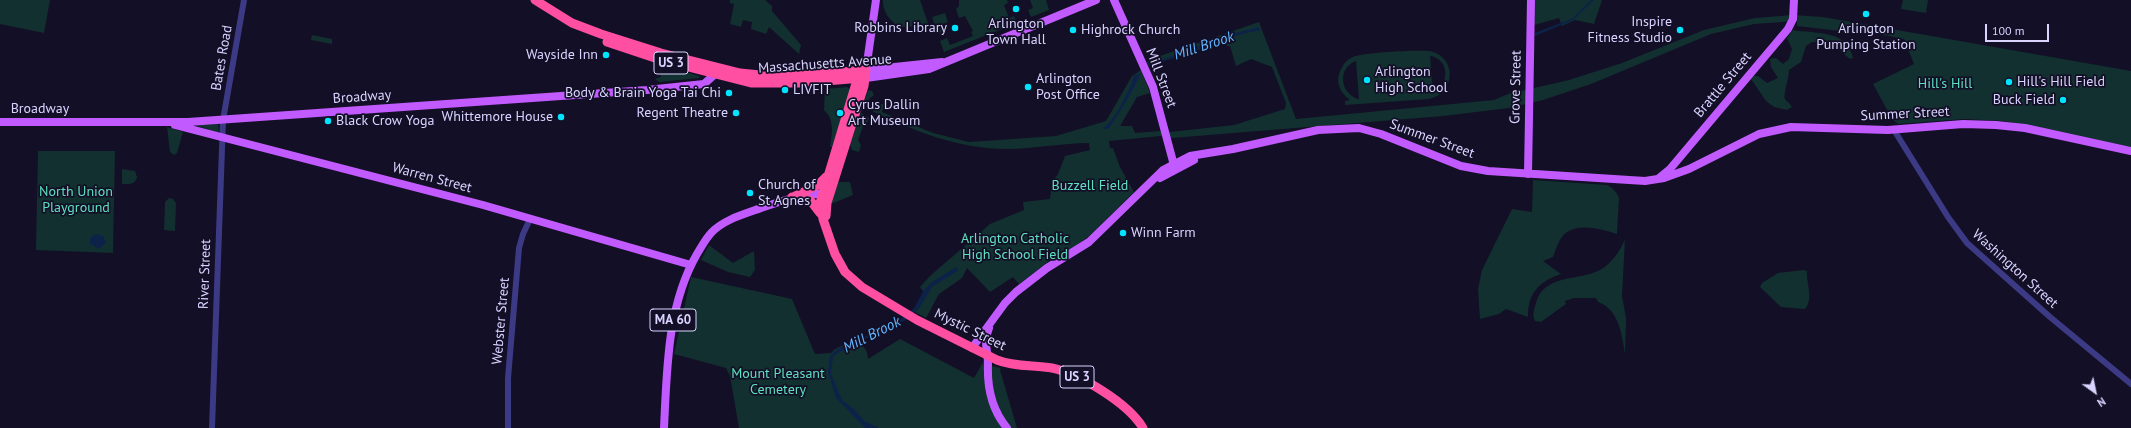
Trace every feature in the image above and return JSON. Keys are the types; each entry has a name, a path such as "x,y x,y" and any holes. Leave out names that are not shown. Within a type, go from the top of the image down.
{"highway":[{"name":"Massachusetts Avenue","path":"535,0 588,34 622,48 715,71 740,81 763,84 863,72"},
{"name":"Mystic Street","path":"863,72 826,194 820,206 823,220 837,259 849,276 862,287 908,315 1004,363 1050,368 1073,375 1128,410 1143,428"},
{"name":"Mystic Street","path":"829,235 826,209 827,176 839,152"},
{"name":"MA 60","path":"792,197 818,185 827,176"},
{"path":"792,197 812,201 818,207 823,220"}],"main road":[{"path":"863,72 876,0"},
{"name":"Massachusetts Avenue","path":"863,72 923,70 1096,0"},
{"name":"Mill Street","path":"1114,0 1153,88 1175,166"},
{"name":"Grove Street","path":"1528,174 1531,0"},
{"name":"Brattle Street","path":"1657,180 1670,169 1788,29 1793,19 1794,0"},
{"name":"Broadway","path":"0,122 165,122 223,120 680,87 706,83 715,71"},
{"name":"Warren Street","path":"165,122 222,138 403,183 691,265"},
{"name":"Summer Street","path":"972,348 997,314 1016,292 1047,268 1084,247 1135,198 1175,166 1218,152 1318,130 1359,128 1381,134 1461,166 1488,171 1626,181 1657,180 1687,170 1752,137 1776,129 1805,127 1894,130 1952,124 1996,124 2131,151"},
{"path":"1681,155 1681,163 1687,170"},
{"name":"MA 60","path":"664,428 672,329 679,295 691,265 712,231 722,224 792,197 826,194"},
{"name":"Summer Street","path":"997,314 987,333 986,355 988,363 988,385 992,401 1007,428"}],"street":[{"name":"Bates Road","path":"223,120 244,0"},
{"name":"River Street","path":"212,428 223,120"},
{"name":"Washington Street","path":"1894,130 1951,222 1970,246 2050,317 2131,384"},
{"name":"Webster Street","path":"508,428 508,378 520,248 523,234 530,219"}],"green space":[{"path":"0,0 50,0 44,33 0,24"},
{"path":"730,0 765,0 772,6 772,11 801,45 799,54 769,27 766,34 751,29 752,22 743,20 741,27 730,24 734,4 730,3"},
{"path":"883,0 920,0 929,26 899,27 887,15"},
{"path":"959,0 1007,0 1008,3 1004,5 1009,18 1014,16 1017,23 944,52 940,41 947,38 950,45 973,36 971,32 973,31 965,16 959,18 956,9 959,6"},
{"path":"1030,0 1046,0 1049,10 1031,17 1028,10 1033,8"},
{"path":"1534,0 1602,0 1594,24 1575,20 1562,26 1559,18 1534,25"},
{"path":"1903,0 1928,0 1926,13 1901,9"},
{"path":"945,13 948,22 943,24 945,32 938,34 932,17"},
{"path":"1793,15 1823,17 2131,71 2131,147 2004,121 1964,119 1898,124 1892,119 1873,84 1914,64 1904,39 1853,29 1840,31 1797,26 1797,21 1754,24 1711,34 1591,84 1543,100 1509,108 1443,116 1172,138 1161,136 1109,141 1110,148 1113,148 1120,167 1134,192 1089,236 1077,245 1050,260 1019,284 1013,277 990,292 967,268 962,278 939,294 926,318 915,312 920,307 923,291 920,287 930,276 990,224 1024,210 1023,202 1050,199 1052,182 1058,174 1065,156 1090,150 1089,143 1007,149 971,146 935,137 901,124 868,109 865,100 868,90 872,91 874,95 869,99 869,102 879,105 885,103 882,112 933,133 969,142 1056,136 1106,121 1132,76 1141,70 1150,93 1137,97 1120,126 1132,126 1135,133 1160,131 1170,132 1234,125 1285,109 1286,103 1272,67 1251,59 1236,66 1230,46 1227,46 1225,41 1149,66 1147,62 1151,59 1259,22 1296,119 1494,100 1508,94 1569,80 1622,63 1704,30 1755,18"},
{"path":"1793,30 1820,33 1837,37 1850,49 1853,58 1850,59 1837,48 1820,42 1812,42 1806,46 1801,62 1789,70 1785,90 1785,99 1792,107 1787,110 1774,107 1766,101 1751,79 1754,76 1758,76 1767,83 1778,78 1771,67 1770,59 1776,58 1783,64 1789,59 1792,49 1787,38"},
{"path":"312,35 332,39 332,44 311,40"},
{"path":"1430,51 1439,55 1445,60 1449,67 1450,75 1448,83 1444,90 1438,95 1429,99 1345,105 1345,101 1350,100 1341,91 1338,79 1342,66 1347,61 1359,55","holes":["1430,56 1437,58 1441,62 1445,73 1443,85 1433,94","1356,61 1359,99 1347,92 1343,80 1346,69 1350,64"]},
{"path":"664,66 699,76 699,78 659,82 655,79 661,77 659,69"},
{"path":"847,87 851,90 832,147 830,147 832,127 830,118 824,110 825,89"},
{"path":"861,113 869,118 866,125 863,126 858,140 861,145 859,152 852,150 850,144"},
{"path":"218,124 219,133 195,125"},
{"path":"167,127 183,132 177,153 174,155 170,152"},
{"name":"North Union Playground","path":"38,151 115,151 113,253 36,250"},
{"path":"122,169 135,171 137,177 136,180 131,184 122,184"},
{"path":"1533,180 1609,186 1613,189 1619,199 1617,234 1595,228 1579,228 1571,230 1565,234 1559,242 1553,257 1543,261 1561,274 1553,277 1536,289 1530,301 1528,317 1506,309 1499,314 1480,319 1478,289 1482,270 1512,209 1532,212"},
{"path":"838,182 850,182 853,195 831,204"},
{"path":"169,198 173,199 176,203 175,231 164,230 165,202"},
{"path":"1625,239 1622,296 1626,318 1625,354 1621,331 1615,317 1611,310 1598,302 1596,298 1574,298 1565,301 1566,304 1541,322 1535,321 1533,314 1535,305 1540,294 1546,287 1563,280 1600,270 1615,256"},
{"path":"709,245 733,263 754,251 755,270 750,277 728,272 701,260"},
{"path":"1803,270 1807,271 1809,296 1808,305 1805,309 1781,307 1760,287 1762,283 1778,273"},
{"name":"Mount Pleasant Cemetery","path":"691,277 792,299 815,354 831,353 835,349 858,338 867,352 868,359 900,339 974,378 983,362 991,366 1001,368 1000,370 1017,428 739,428 730,376 726,368 674,354"}],"water":[{"path":"1591,0 1594,0 1573,20 1535,36 1535,33 1573,18"},
{"name":"Mill Brook","path":"1259,27 1260,31 1224,40 1149,66 1148,62 1161,60 1232,34"},
{"path":"1140,73 1132,91 1111,125 1108,129 1103,128 1117,112 1126,96 1134,76"},
{"path":"96,234 103,236 106,243 99,249 90,244 90,238"},
{"name":"Mill Brook","path":"956,267 958,270 956,272 932,287 920,307 906,320 856,343 833,356 831,374 842,400 856,411 864,421 879,428 865,428 836,398 828,372 830,356 835,351 856,338 864,337 902,318 914,308 924,290 932,282"}],"place":[{"name":"Arlington Town Hall","path":"1016,9"},
{"name":"Arlington Pumping Station","path":"1866,14"},
{"name":"Robbins Library","path":"955,28"},
{"name":"Highrock Church","path":"1073,30"},
{"name":"Inspire Fitness Studio","path":"1680,30"},
{"name":"Wayside Inn","path":"606,55"},
{"name":"Arlington High School","path":"1367,80"},
{"name":"Hill's Hill Field","path":"2009,82"},
{"name":"Arlington Post Office","path":"1028,87"},
{"name":"LIVFIT","path":"785,90"},
{"name":"Body & Brain Yoga Tai Chi","path":"729,93"},
{"name":"Buck Field","path":"2063,100"},
{"name":"Regent Theatre","path":"736,113"},
{"name":"Cyrus Dallin Art Museum","path":"840,113"},
{"name":"Whittemore House","path":"561,117"},
{"name":"Black Crow Yoga","path":"328,121"},
{"name":"Church of St Agnes","path":"750,193"},
{"name":"Winn Farm","path":"1123,233"}],"park label":[{"name":"Hill's Hill","path":"1945,84"},
{"name":"Buzzell Field","path":"1090,186"},
{"name":"Arlington Catholic High School Field","path":"1015,248"}]}
